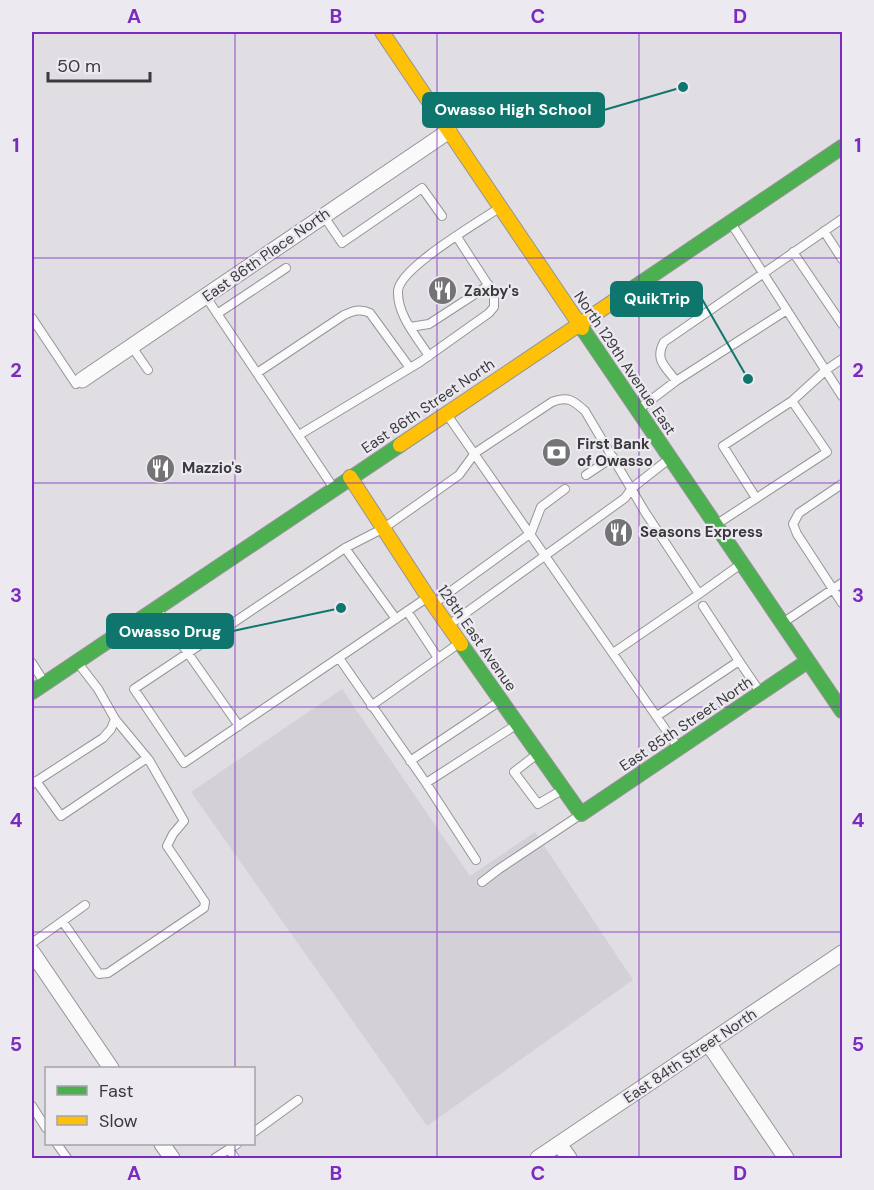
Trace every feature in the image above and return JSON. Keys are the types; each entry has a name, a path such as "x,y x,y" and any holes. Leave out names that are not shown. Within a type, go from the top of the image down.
{"main road":[{"name":"North 129th Avenue East","path":"382,32 843,711"},
{"name":"East 86th Street North","path":"32,692 843,147"},
{"name":"128th East Avenue","path":"350,477 430,600 581,814"},
{"name":"East 85th Street North","path":"581,814 808,661"}],"street":[{"name":"East 86th Place North","path":"79,382 449,131"},
{"path":"32,952 36,969 110,1067"},
{"name":"East 84th Street North","path":"537,1158 843,953"},
{"path":"708,1043 786,1158"},
{"path":"559,1144 569,1158"},
{"path":"163,1145 172,1158"}],"lane":[{"path":"322,215 342,243 422,188 442,216"},
{"path":"429,356 410,327 399,304 398,290 401,279 428,256 500,207"},
{"path":"676,381 660,358 659,350 664,342 843,219"},
{"path":"731,223 843,396"},
{"path":"824,231 843,258"},
{"path":"299,435 420,362 489,313 494,307 495,301 489,285 457,237"},
{"path":"793,252 843,324"},
{"path":"217,314 286,268"},
{"path":"410,327 429,324 489,285"},
{"path":"206,297 334,488"},
{"path":"257,373 354,310 364,310 370,313 410,368"},
{"path":"638,410 676,381 787,310"},
{"path":"32,318 79,382"},
{"path":"132,347 148,370"},
{"path":"756,498 723,446 792,400 826,370 843,359"},
{"path":"566,489 541,507 531,533 430,600 407,611 184,763 134,689 345,548 384,528 459,475 475,453 552,402 562,398 570,399 585,411 699,594"},
{"path":"716,525 827,452 792,400"},
{"path":"446,413 678,748"},
{"path":"586,475 613,457"},
{"path":"448,626 625,498 632,488 670,458"},
{"path":"843,484 799,513 793,524 797,534 843,603"},
{"path":"345,548 396,619"},
{"path":"614,653 742,563"},
{"path":"782,622 843,583"},
{"path":"703,606 761,693"},
{"path":"156,608 239,726"},
{"path":"407,611 438,658"},
{"path":"371,706 460,642"},
{"path":"339,658 426,783 476,860"},
{"path":"63,922 99,974 108,973 204,908 205,903 167,846 184,821 147,758 115,719 98,689 78,661"},
{"path":"657,716 739,661"},
{"path":"32,663 45,683"},
{"path":"410,760 501,700"},
{"path":"115,719 111,729 103,738 34,783 61,816 147,758"},
{"path":"426,783 517,724"},
{"path":"538,753 514,772 537,804 563,789"},
{"path":"482,882 581,814"},
{"path":"32,943 85,905"},
{"path":"255,1131 298,1100"},
{"path":"32,1106 45,1126"},
{"path":"58,1145 67,1158"},
{"path":"215,1158 234,1145"},
{"path":"229,1149 235,1158"}],"shaded area":[{"path":"342,689 470,876 535,832 633,980 427,1126 191,792"}],"traffic: fast":[{"path":"626,293 842,147"},
{"path":"582,328 842,711"},
{"path":"32,692 400,445"},
{"path":"461,644 581,814 808,661"}],"traffic: slow":[{"path":"382,32 582,328"},
{"path":"400,445 626,293"},
{"path":"350,477 461,644"}],"place":[{"name":"Owasso High School","path":"683,87"},
{"name":"Zaxby's","path":"443,291"},
{"name":"QuikTrip","path":"748,379"},
{"name":"First Bank of Owasso","path":"556,453"},
{"name":"Mazzio's","path":"161,468"},
{"name":"Seasons Express","path":"619,532"},
{"name":"Owasso Drug","path":"341,608"}]}
